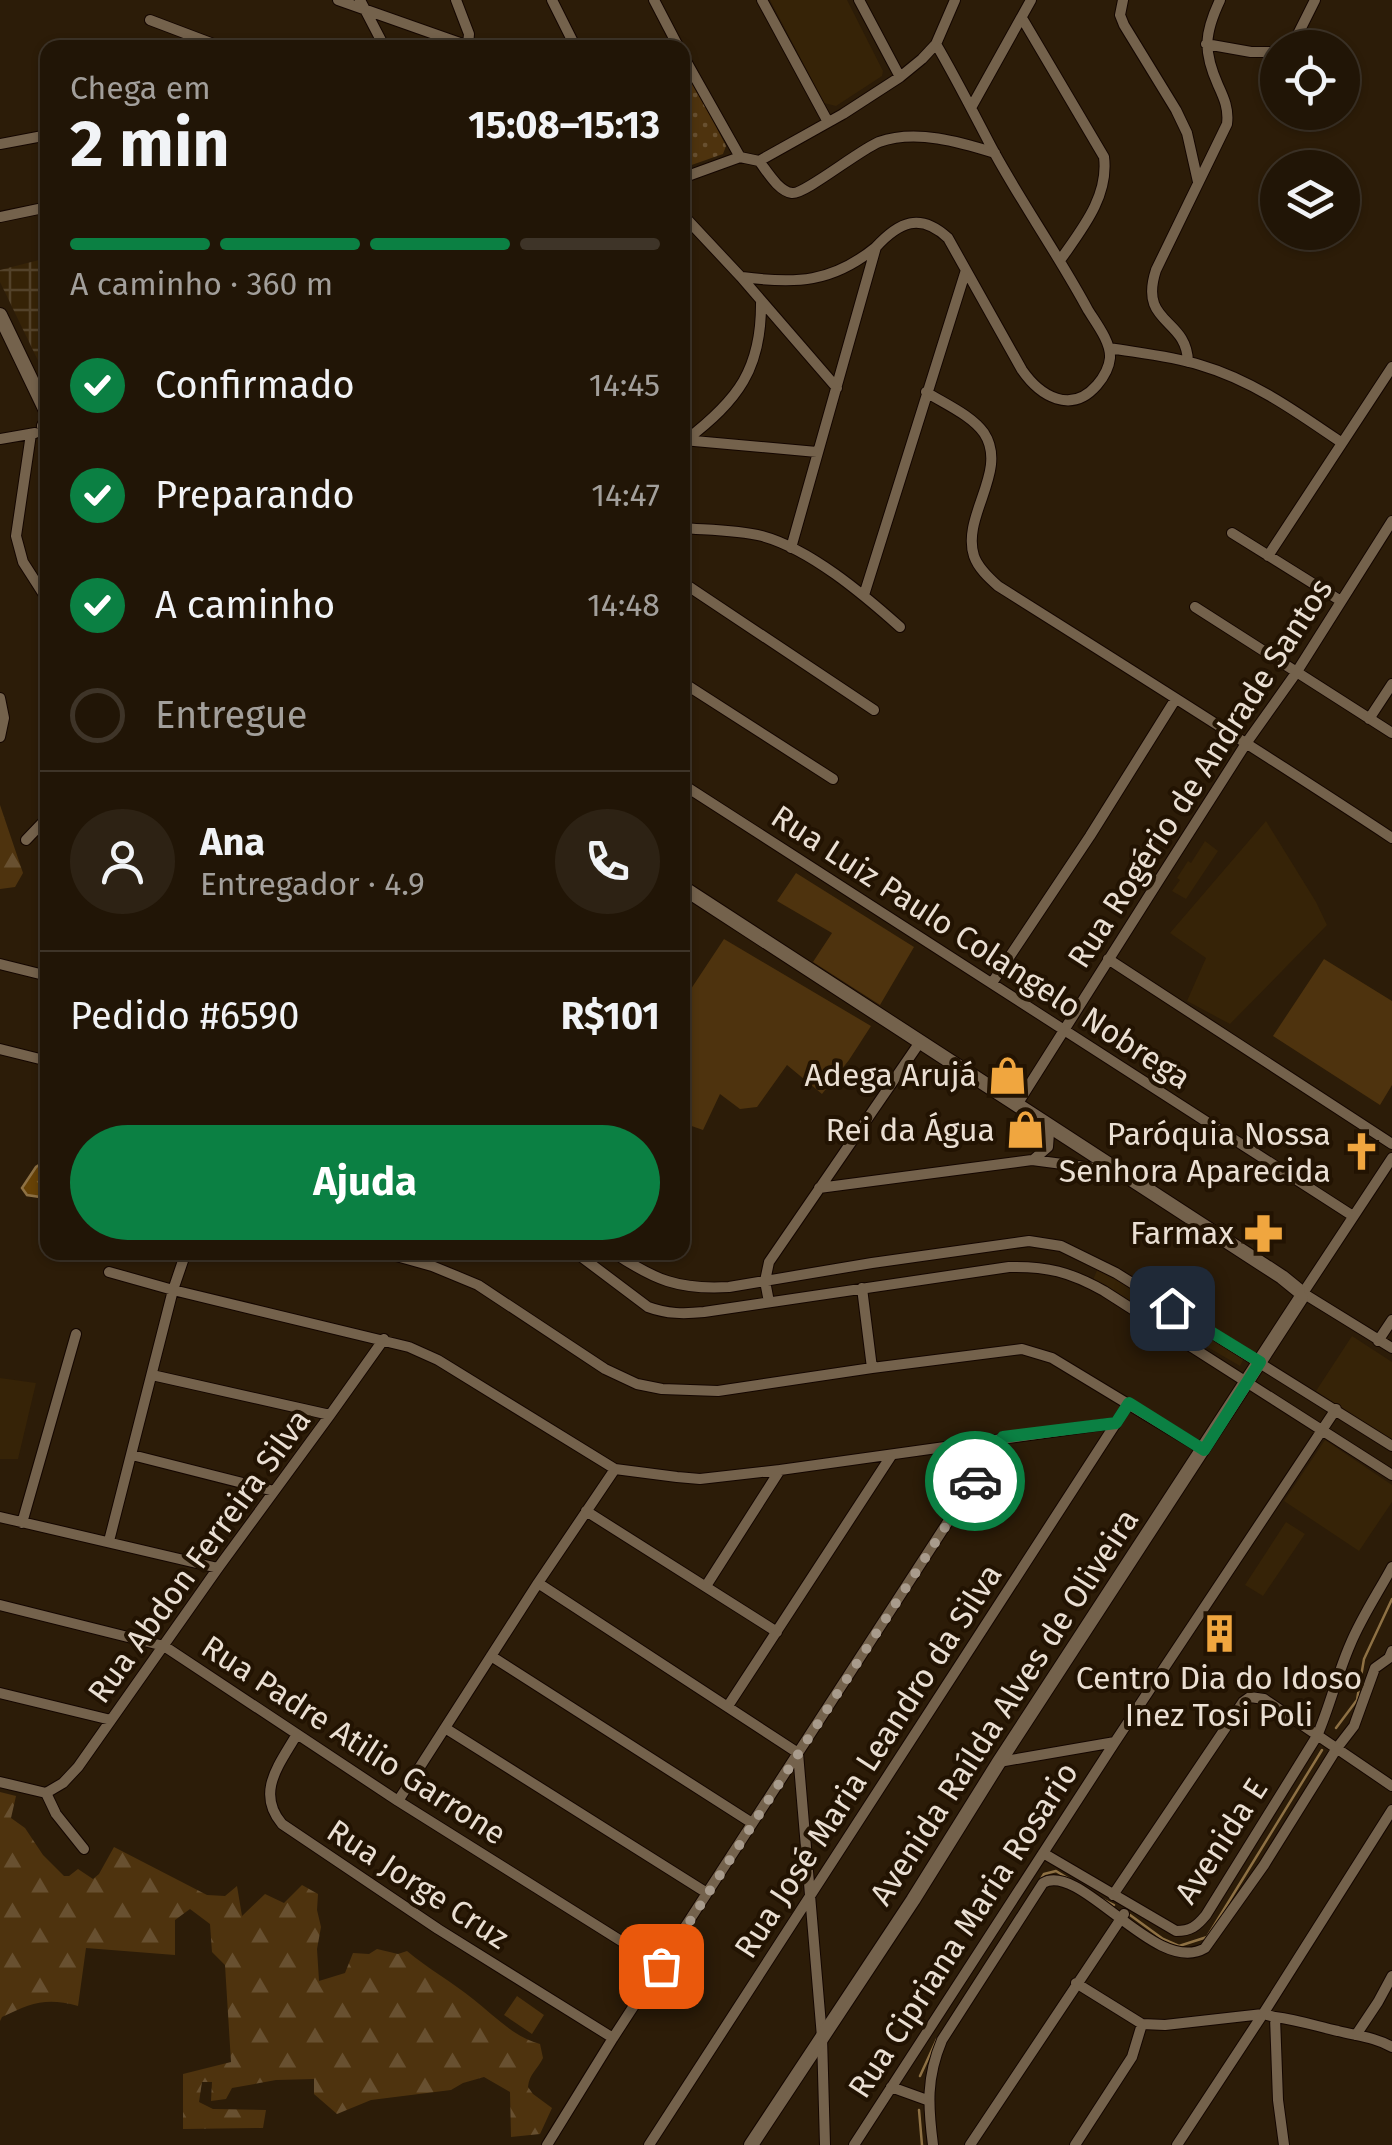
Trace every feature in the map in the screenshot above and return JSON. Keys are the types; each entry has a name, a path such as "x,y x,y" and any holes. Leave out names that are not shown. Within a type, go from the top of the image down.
{"street":[{"path":"338,0 453,40"},
{"path":"360,0 381,40"},
{"path":"456,0 470,40"},
{"path":"552,0 572,40"},
{"path":"654,0 674,40"},
{"path":"762,0 828,122"},
{"path":"859,0 900,77"},
{"path":"690,175 740,157 759,160 900,77 936,44 955,0"},
{"path":"972,106 1030,0"},
{"path":"1123,0 1120,15 1124,25 1187,132 1198,182"},
{"path":"1188,362 1185,341 1159,314 1151,298 1151,286 1222,137 1229,114 1212,72 1206,44 1220,0"},
{"path":"1300,30 1315,0"},
{"path":"1022,18 1104,157 1106,170 1098,200 1061,260"},
{"path":"150,20 203,40"},
{"path":"741,276 801,280 830,275 876,247 900,226 927,224 948,238 1032,385 1066,400 1081,398 1094,388 1103,377 1110,356 1108,348 936,44"},
{"path":"1206,44 1260,52"},
{"path":"690,69 740,157"},
{"path":"0,144 40,136"},
{"path":"759,160 783,190 796,194 864,150 897,138 937,139 995,154"},
{"path":"0,217 40,210"},
{"path":"690,222 837,388"},
{"path":"791,548 876,247"},
{"path":"864,595 966,270"},
{"path":"690,435 728,405 742,384 758,342 761,300"},
{"path":"0,315 40,416"},
{"path":"1108,348 1218,371 1267,394 1342,443"},
{"path":"1268,556 1392,367"},
{"path":"926,392 976,425 990,446 991,464 972,544 974,558 987,576 1392,838"},
{"path":"0,439 40,427"},
{"path":"690,441 817,452"},
{"path":"40,442 16,536 23,562 40,588"},
{"name":"Rua Rogério de Andrade Santos","path":"1018,1103 1392,521"},
{"path":"690,529 756,534 791,548 857,588 900,627"},
{"path":"1232,534 1342,601"},
{"path":"690,587 874,710"},
{"path":"1195,607 1392,734"},
{"path":"1369,719 1392,684"},
{"path":"690,687 833,779"},
{"path":"0,698 4,718 0,737"},
{"path":"992,983 1175,700"},
{"name":"Rua Luiz Paulo Colangelo Nobrega","path":"690,789 1353,1216"},
{"path":"26,840 40,825"},
{"path":"690,898 1018,1103 1302,1293 1392,1348"},
{"path":"1108,959 1392,1144"},
{"path":"0,964 40,974"},
{"path":"769,1302 765,1281 770,1262 920,1042"},
{"path":"0,1049 40,1059"},
{"path":"1032,1160 1048,1147 1047,1124"},
{"name":"Avenida Raílda Alves de Oliveira","path":"751,2145 1392,1158"},
{"path":"819,1188 1032,1160 1120,1171"},
{"path":"625,1260 648,1275 682,1286 706,1288 1029,1241 1061,1246 1116,1273 1392,1446"},
{"path":"109,1541 172,1290 183,1260"},
{"path":"411,1260 478,1286 605,1369 637,1384 718,1391 1022,1349 1052,1358 1204,1450"},
{"path":"585,1260 636,1299 662,1312 704,1312 1009,1266 1050,1268 1104,1290 1392,1475"},
{"path":"872,1263 876,1285"},
{"path":"109,1272 409,1347 438,1360 615,1469 700,1478 891,1456 1116,1423"},
{"path":"862,1288 872,1368"},
{"path":"1378,1341 1392,1320"},
{"path":"22,1523 76,1334"},
{"name":"Rua Abdon Ferreira Silva","path":"46,1793 70,1778 384,1339"},
{"path":"152,1375 330,1415"},
{"name":"Rua José Maria Leandro da Silva","path":"649,2145 1129,1403"},
{"name":"Rua Cipriana Maria Rosario","path":"854,2145 1336,1409"},
{"path":"547,2145 612,2038 1003,1437"},
{"path":"132,1455 274,1492"},
{"path":"728,1706 891,1456"},
{"path":"398,1801 615,1469"},
{"path":"706,1586 780,1470"},
{"path":"586,1511 776,1632"},
{"path":"0,1518 218,1568"},
{"name":"Avenida E","path":"1043,1853 1176,1931 1197,1926 1317,1736 1352,1639 1392,1567"},
{"path":"538,1582 798,1753"},
{"name":"Rua Padre Atilio Garrone","path":"0,1606 164,1646 398,1801 661,1966"},
{"path":"933,2145 928,2100 935,2056 1043,1883 1048,1879 1060,1881 1083,1892 1169,1951 1187,1954 1205,1948 1354,1726 1376,1668 1389,1658 1392,1650"},
{"path":"491,1656 752,1823"},
{"path":"0,1693 112,1720"},
{"path":"1114,1895 1250,1697 1264,1699 1392,1786"},
{"path":"445,1728 707,1893"},
{"name":"Rua Jorge Cruz","path":"297,1734 279,1764 268,1799 282,1824 438,1929 612,2038"},
{"path":"999,1762 1115,1742"},
{"path":"798,1753 822,2037 825,2145"},
{"path":"0,1782 46,1793 56,1814 84,1849"},
{"path":"1178,2145 1269,2016 1391,1812"},
{"path":"970,2145 1129,1904"},
{"path":"1356,2036 1391,1979"},
{"path":"1076,1983 1142,2024 1269,2016 1301,2020 1392,2047"},
{"path":"1269,2016 1281,2142"},
{"path":"1075,2145 1132,2057 1142,2024"},
{"path":"793,2083 798,2078 811,2080 822,2089"},
{"path":"891,2086 928,2100"}],"shaded area":[{"path":"770,0 847,0 882,76 836,106 824,103"},
{"path":"40,260 40,365 0,282 0,270"},
{"path":"1266,821 1327,925 1230,1024 1187,1001 1206,958 1170,933"},
{"path":"1205,841 1218,851 1186,899 1172,891 1188,861 1191,863"},
{"path":"1098,1268 1245,1356 1240,1366 1093,1280"},
{"path":"1352,1336 1392,1362 1392,1441 1316,1391"},
{"path":"0,1378 36,1383 18,1459 0,1459"},
{"path":"1325,1440 1392,1485 1392,1502 1359,1551 1284,1501"},
{"path":"1286,1522 1305,1534 1263,1596 1245,1585"}],"green space":[{"path":"690,77 726,146 723,154 690,166"},
{"path":"0,805 23,873 15,887 0,889"},
{"path":"796,873 914,947 880,1005 813,962 832,933 777,901"},
{"path":"724,939 871,1026 822,1094 787,1065 757,1107 740,1109 720,1094 703,1130 690,1125 690,990"},
{"path":"1324,959 1392,1001 1392,1085 1380,1105 1273,1036"},
{"path":"0,1792 16,1796 11,1818 25,1828 43,1855 64,1876 78,1869 93,1879 114,1847 207,1895 225,1896 237,1886 242,1916 265,1894 284,1903 302,1885 318,1894 319,1981 345,1973 353,1953 369,1954 377,1949 398,1954 407,1951 512,2031 540,2044 543,2058 528,2087 552,2108 540,2134 511,2137 510,2092 484,2077 451,2090 371,2100 337,2114 314,2094 314,2079 276,2080 232,2088 226,2099 211,2101 212,2082 202,2082 199,2102 213,2109 266,2110 263,2128 183,2129 183,2074 231,2062 225,1965 212,1952 210,1924 190,1909 175,1920 175,1955 86,1948 78,2006 39,2003 12,2012 0,2021"},
{"path":"517,1996 544,2015 532,2034 504,2015"}],"water":[{"path":"40,1164 40,1197 27,1195 22,1188"}],"waterway":[{"path":"1336,1728 1357,1700 1364,1659 1392,1599"},
{"path":"1130,1915 1179,1946 1207,1937 1322,1750"},
{"path":"1039,1882 1044,1874 1056,1871 1069,1879"},
{"path":"1102,1899 1114,1905"},
{"path":"920,2076 937,2039"},
{"path":"919,2110 922,2145"}],"way so far":[{"path":"661,1966 975,1481"}],"place":[{"name":"Adega Arujá","path":"1007,1075"},
{"name":"Rei da Água","path":"1025,1130"},
{"name":"Paróquia Nossa Senhora Aparecida","path":"1361,1152"},
{"name":"Farmax","path":"1264,1233"},
{"name":"Centro Dia do Idoso Inez Tosi Poli","path":"1219,1633"}],"route":[{"path":"975,1481 1003,1437 1116,1423 1129,1403 1204,1450 1260,1362 1172,1308"}]}
